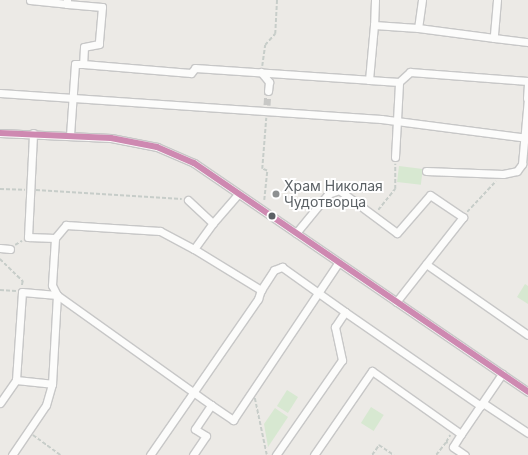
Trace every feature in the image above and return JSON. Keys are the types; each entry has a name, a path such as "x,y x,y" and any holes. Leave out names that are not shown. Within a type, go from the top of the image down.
{"street":[{"path":"30,0 102,4 99,44 84,47 83,64"},
{"path":"369,80 375,0"},
{"path":"418,28 422,0"},
{"path":"494,38 497,0"},
{"path":"374,25 418,28 528,42"},
{"path":"70,136 75,64 191,73 195,68 399,82 410,72 528,82 526,138 522,164 517,171 503,174 426,171"},
{"path":"261,72 269,82 268,90"},
{"path":"395,157 399,122 399,82"},
{"path":"0,93 267,108 399,122 526,138"},
{"path":"0,133 111,138 157,147 194,163 528,392"},
{"path":"33,134 28,237 55,238"},
{"path":"296,234 328,194 339,190 374,214 397,233 430,195 463,217 396,302"},
{"path":"194,249 213,223 238,194"},
{"path":"188,200 213,223"},
{"path":"261,290 194,249 160,231 66,225 55,238 52,285 57,295 233,420 338,263"},
{"path":"0,248 10,249"},
{"path":"426,264 528,335"},
{"path":"150,455 258,299 261,290 274,270 282,267 345,312 528,433"},
{"path":"0,403 16,380 22,292 57,295"},
{"path":"12,455 46,405 52,384 57,295"},
{"path":"276,455 342,360 335,327 345,312"},
{"path":"314,455 372,371 461,434"},
{"path":"465,455 453,447 502,374"},
{"path":"16,380 52,384"},
{"path":"193,455 206,436 195,429 211,405"}],"path":[{"path":"261,72 265,45 274,34 277,0"},
{"path":"264,200 267,170 262,169 267,108"},
{"path":"374,214 395,190 395,157"},
{"path":"463,217 503,174"},
{"path":"0,190 31,190 188,200"},
{"path":"10,249 28,237"},
{"path":"0,259 23,282 22,292 0,290"},
{"path":"254,389 266,455"},
{"path":"28,432 61,455"},
{"path":"436,455 446,442 453,447"},
{"path":"372,455 379,444 394,455"}],"green space":[{"path":"399,166 423,169 421,185 397,182"},
{"path":"525,284 528,286 528,304 517,297"},
{"path":"287,390 298,397 288,413 277,406"},
{"path":"371,407 384,415 374,431 361,423"},
{"path":"275,408 288,417 268,447 264,424"}],"tunnel":[{"path":"267,105 268,91"}],"transit line":[{"path":"0,133 111,138 157,147 194,163 528,392"}],"place":[{"name":"Храм Николая Чудотворца","path":"276,194"}]}
